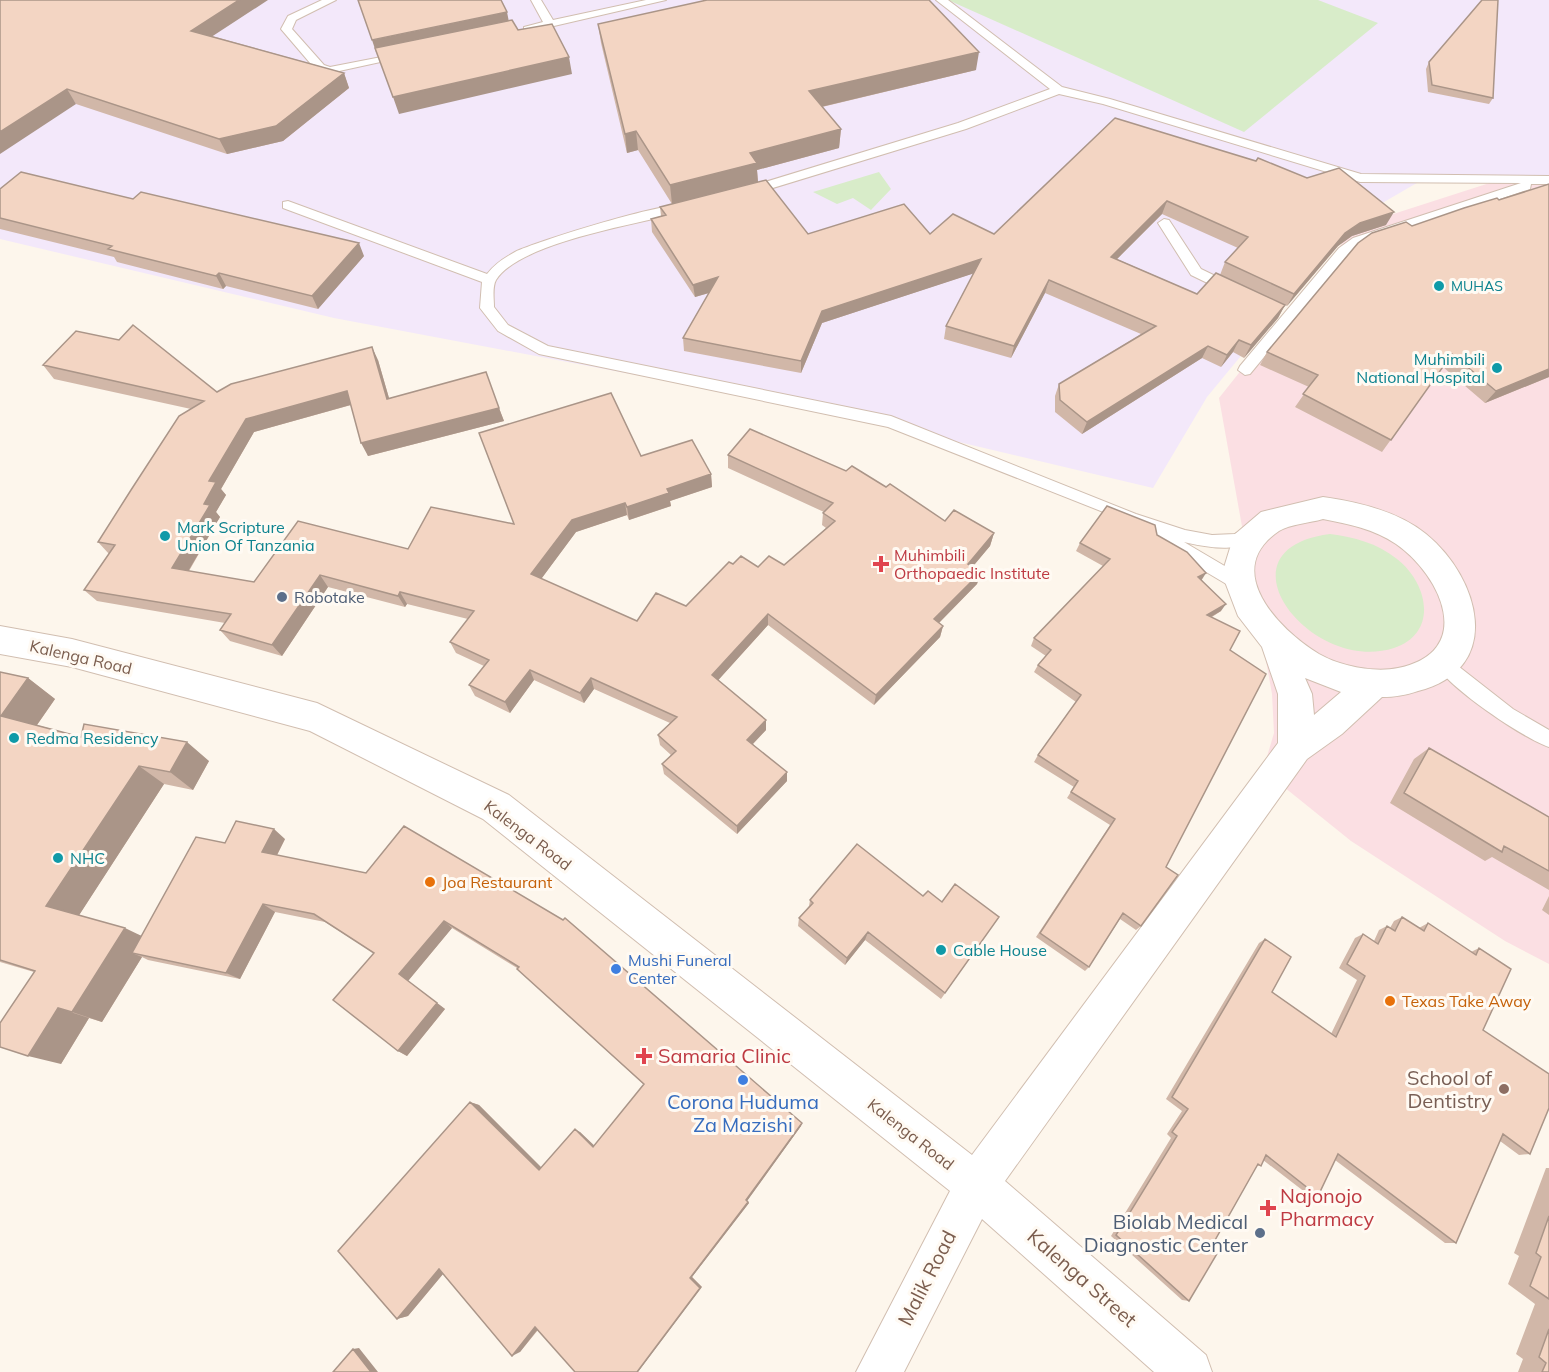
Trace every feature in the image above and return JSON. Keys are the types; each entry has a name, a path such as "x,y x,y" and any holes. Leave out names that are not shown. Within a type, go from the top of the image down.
{"street":[{"path":"1323,508 1344,511 1386,524 1415,542 1439,564 1455,590 1462,617 1458,642 1444,663 1414,680 1373,684 1338,678 1305,664 1276,643 1250,610 1239,583 1238,564 1243,546 1253,532 1268,520 1293,511 1323,508"},
{"name":"Kalenga Road","path":"0,640 72,653 317,718 496,807 975,1185"},
{"path":"1276,643 1295,694 1298,715 1295,748"},
{"path":"1295,748 1330,723 1373,684"},
{"name":"Malik Road","path":"879,1372 975,1185 1295,748"},
{"name":"Kalenga Street","path":"975,1185 1189,1372"}],"lane":[{"path":"331,0 292,18 286,29 320,68 330,70 417,53"},
{"path":"536,0 550,25"},
{"path":"517,32 662,0"},
{"path":"941,0 1058,90 1107,102 1360,178 1545,180"},
{"path":"733,195 962,126 1058,90"},
{"path":"1245,370 1286,313 1344,251 1358,241 1545,180"},
{"path":"698,204 547,242 503,264 489,280 487,308 503,328 544,350 891,422 1130,518 1185,536 1212,541 1238,540 1268,520"},
{"path":"288,205 489,280"},
{"path":"1164,223 1196,272 1243,294"},
{"path":"1130,518 1239,583"},
{"path":"1444,663 1523,727 1549,739"}],"shaded area":[{"path":"62,0 1549,0 1549,179 1422,180 1353,220 1207,397 1153,488 832,412 334,318 0,239 0,19"},
{"path":"1502,179 1549,179 1549,964 1505,941 1351,841 1263,770 1274,733 1272,694 1219,398 1356,226"}],"green space":[{"path":"948,0 1318,0 1378,23 1244,132"},
{"path":"879,172 891,189 871,210 853,198 837,204 813,192"},
{"path":"1330,534 1373,545 1389,553 1408,569 1422,594 1424,607 1423,620 1418,631 1408,641 1394,648 1363,651 1332,644 1306,628 1287,607 1277,584 1279,562 1295,544"}],"building":[{"path":"0,0 239,0 191,31 344,73 276,126 219,139 67,89 0,132"},
{"path":"358,0 501,0 507,12 372,40"},
{"path":"707,0 929,0 979,52 809,91 841,129 750,153 757,163 670,185 636,131 625,134 598,24"},
{"path":"1482,0 1498,0 1493,98 1432,85 1429,62"},
{"path":"512,20 518,30 552,24 569,57 393,97 375,48"},
{"path":"1115,118 1256,161 1258,158 1307,178 1339,168 1394,212 1360,223 1345,233 1294,294 1225,262 1248,237 1167,201 1111,257 1197,294 1216,273 1285,305 1251,345 1239,340 1227,355 1208,346 1087,422 1060,400 1059,384 1156,326 1049,280 1014,346 946,326 981,259 822,311 801,361 683,338 718,277 693,285 651,219 666,215 660,207 766,180 808,234 904,204 930,234 953,214 994,234"},
{"path":"21,172 133,199 141,192 359,243 312,296 219,273 216,276 108,249 112,246 0,218 0,189"},
{"path":"1549,184 1549,369 1496,391 1452,354 1391,440 1303,394 1318,375 1267,352 1358,243 1372,233 1406,222 1412,226 1464,208 1497,198 1499,200"},
{"path":"133,325 217,392 231,384 372,347 387,399 486,372 499,408 361,443 347,391 246,419 209,481 216,482 204,504 210,505 172,568 254,582 298,521 408,549 431,507 514,524 479,433 611,393 641,456 692,440 711,474 667,489 669,493 627,507 625,503 572,520 531,574 637,621 656,593 686,606 729,562 733,564 741,556 758,567 769,556 784,565 835,521 823,513 833,503 728,455 750,429 846,471 852,466 886,487 890,484 945,521 954,510 994,533 968,564 981,572 934,619 943,626 876,695 768,614 712,675 766,720 747,740 787,772 737,826 662,764 676,751 658,735 677,717 591,678 580,693 530,670 505,702 469,685 489,660 450,642 474,611 400,592 398,596 320,575 272,645 220,630 231,614 84,590 115,545 98,542 131,490 179,416 204,401 43,365 76,331 119,340"},
{"path":"1107,506 1155,525 1157,535 1187,552 1206,573 1198,577 1226,604 1207,615 1240,631 1230,650 1266,674 1166,867 1178,875 1141,926 1123,913 1089,967 1040,933 1115,819 1071,792 1078,781 1038,755 1081,695 1038,665 1051,650 1034,638 1110,559 1080,543"},
{"path":"0,672 28,678 1,716 81,737 84,724 187,742 170,772 139,766 46,906 125,928 72,1012 58,1008 28,1056 0,1047 0,1023 35,971 0,960"},
{"path":"1429,748 1549,817 1549,871 1504,846 1502,852 1404,793"},
{"path":"236,821 274,829 262,852 366,873 404,826 563,920 565,918 802,1123 746,1200 748,1202 690,1278 700,1288 637,1372 575,1372 535,1327 512,1356 439,1269 397,1319 338,1251 470,1102 539,1170 575,1129 593,1147 644,1084 517,969 519,967 444,921 399,974 437,1003 398,1051 333,1000 374,953 314,914 263,904 226,973 132,953 196,837 225,843"},
{"path":"857,844 923,896 928,891 942,902 955,884 999,917 945,993 868,932 847,958 799,918 813,903 810,900"},
{"path":"1402,917 1424,931 1428,923 1476,955 1479,948 1511,969 1483,1030 1549,1074 1549,1108 1530,1154 1503,1134 1456,1243 1338,1154 1318,1196 1266,1155 1261,1166 1258,1164 1214,1242 1221,1247 1189,1301 1116,1235 1177,1136 1172,1132 1188,1109 1172,1097 1265,939 1291,957 1272,992 1336,1037 1365,976 1347,964 1363,934 1378,944 1387,926 1395,931"},
{"path":"1549,1216 1549,1299 1530,1286 1541,1257 1536,1253"},
{"path":"1549,1329 1549,1372 1542,1372 1546,1363 1539,1357"},
{"path":"353,1349 371,1372 333,1372"}],"place":[{"name":"MUHAS","path":"1439,286"},
{"name":"Muhimbili National Hospital","path":"1497,368"},
{"name":"Mark Scripture Union Of Tanzania","path":"165,536"},
{"name":"Muhimbili Orthopaedic Institute","path":"881,564"},
{"name":"Robotake","path":"282,597"},
{"name":"Redma Residency","path":"14,738"},
{"name":"NHC","path":"58,858"},
{"name":"Joa Restaurant","path":"430,882"},
{"name":"Cable House","path":"941,950"},
{"name":"Mushi Funeral Center","path":"616,969"},
{"name":"Texas Take Away","path":"1390,1001"},
{"name":"Samaria Clinic","path":"644,1056"},
{"name":"Corona Huduma Za Mazishi","path":"743,1080"},
{"name":"School of Dentistry","path":"1504,1089"},
{"name":"Najonojo Pharmacy","path":"1268,1208"},
{"name":"Biolab Medical Diagnostic Center","path":"1260,1233"}]}
